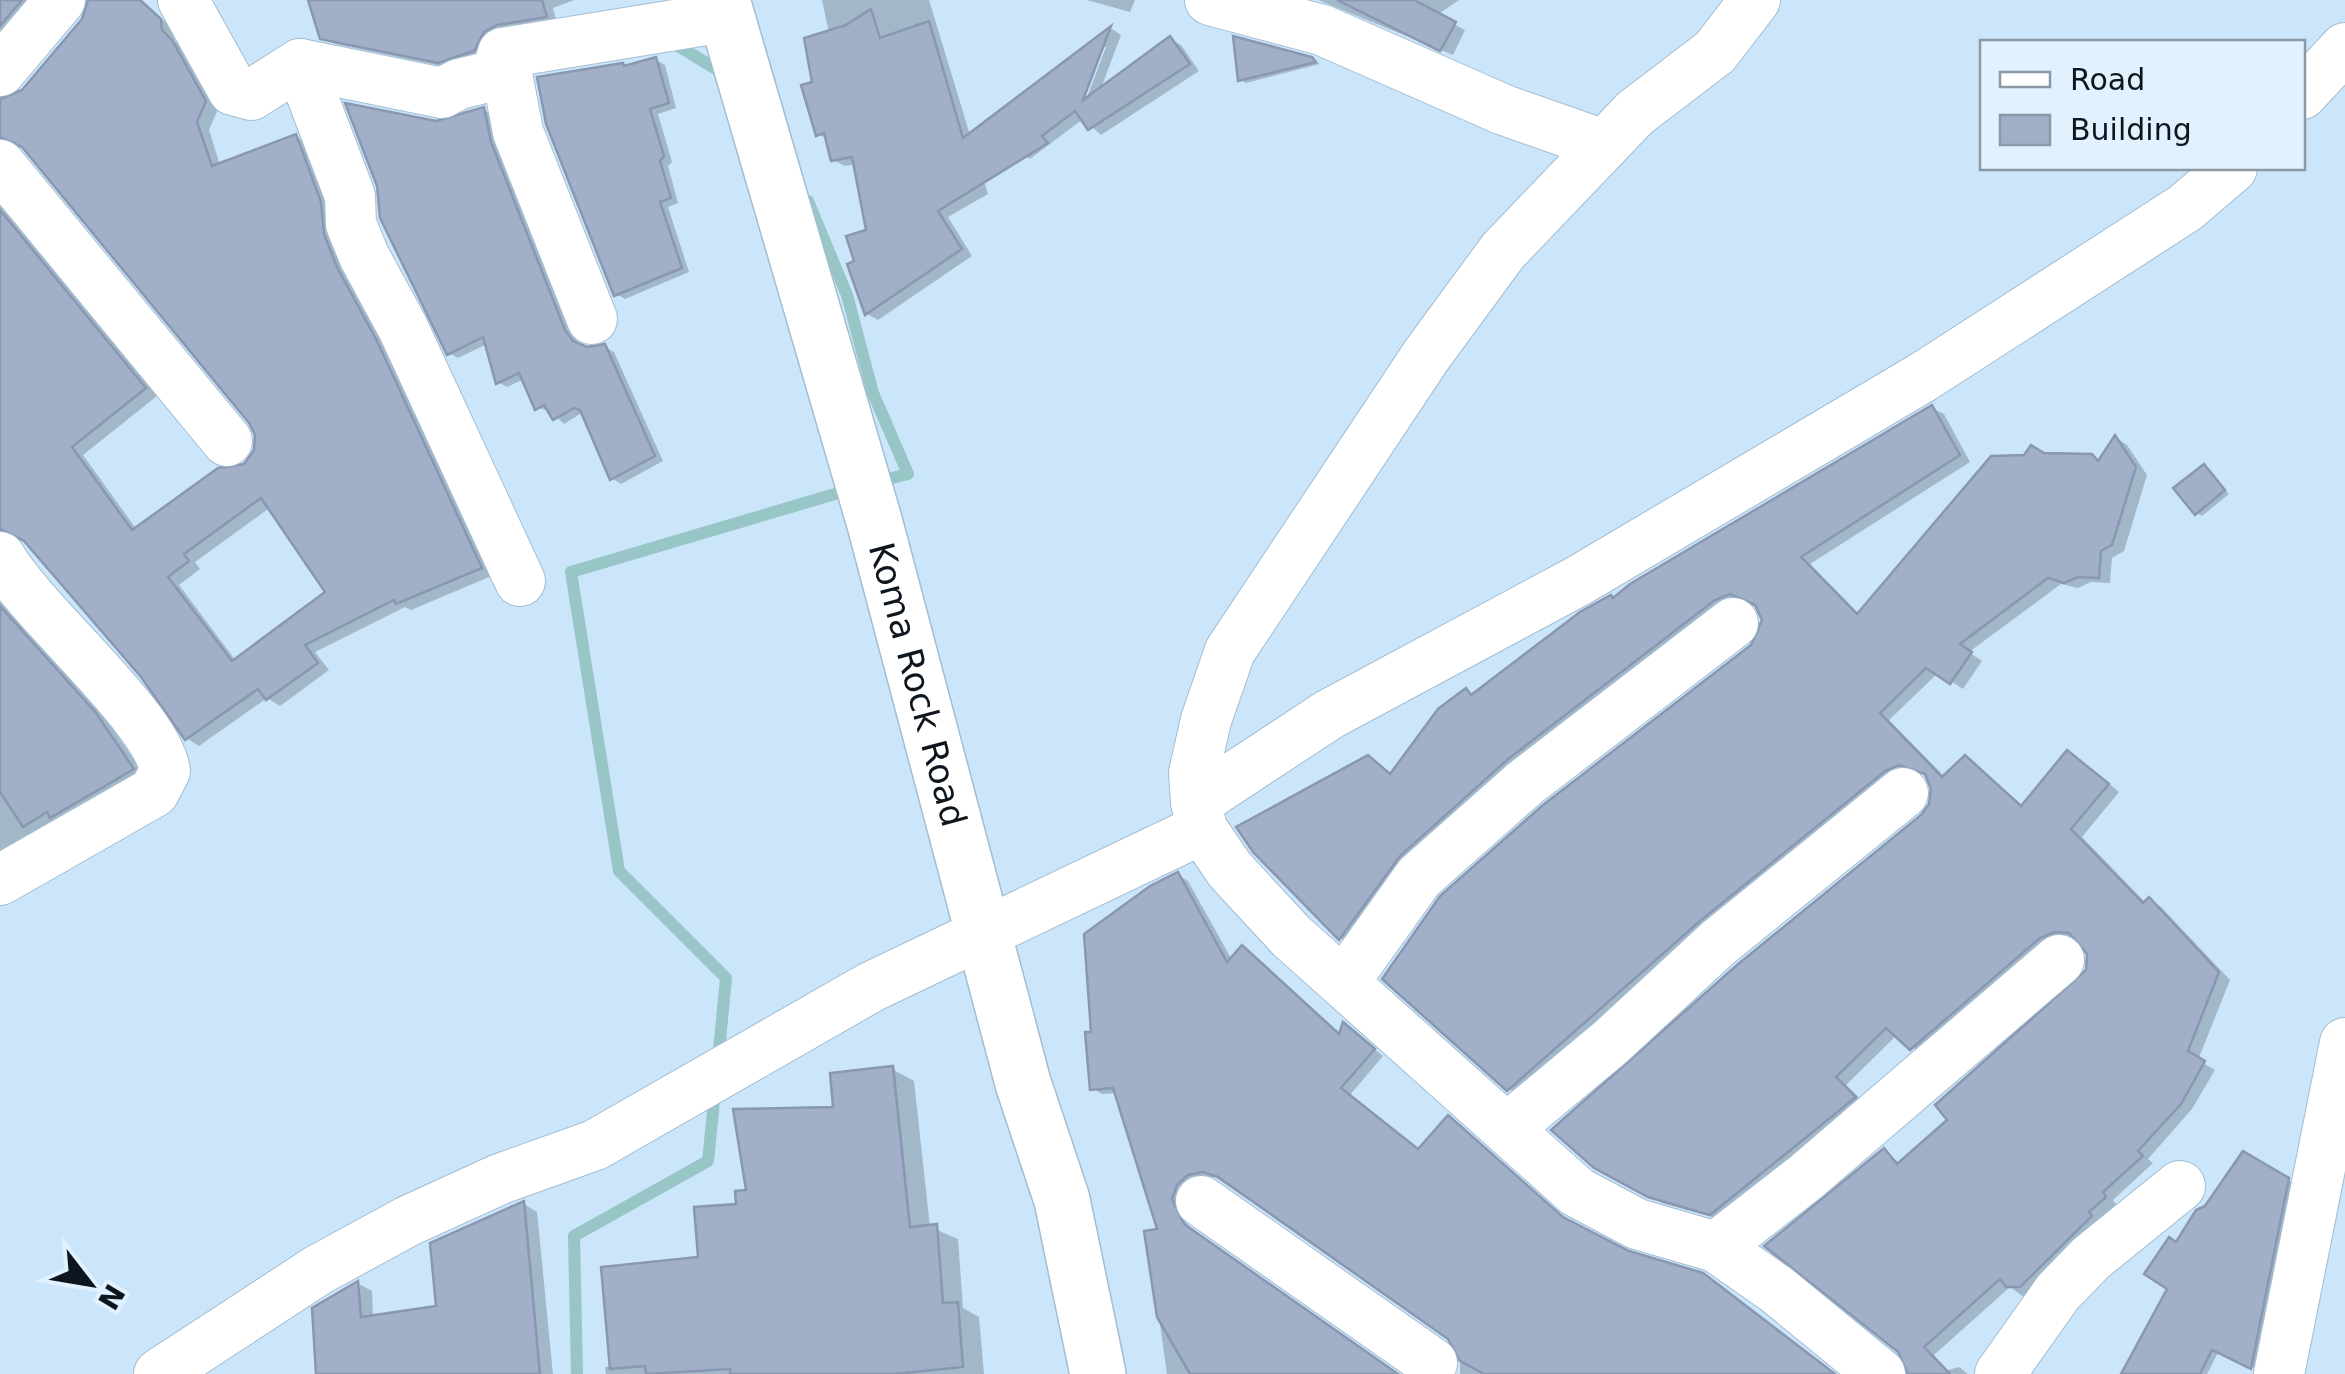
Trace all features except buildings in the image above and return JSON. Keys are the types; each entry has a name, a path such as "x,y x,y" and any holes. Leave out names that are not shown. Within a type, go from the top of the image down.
{"main road":[{"name":"Koma Rock Road","path":"723,8 871,513 982,932 1062,1200 1098,1374"}],"street":[{"path":"0,70 60,0"},
{"path":"183,0 233,90 240,94 259,94 300,64 442,93 459,84 496,75 503,53"},
{"path":"1210,0 1322,30 1504,110 1604,144"},
{"path":"1755,0 1715,52 1636,113 1492,266 1323,504 1230,652 1206,720 1194,773 1199,816 1230,870 1291,936 1425,1059 1509,1127 1578,1192 1638,1224 1716,1247 1776,1289 1880,1374"},
{"path":"503,53 723,8"},
{"path":"2305,91 2345,48"},
{"path":"503,53 518,132 592,320"},
{"path":"300,64 350,196 351,224 364,256 404,328 520,581"},
{"path":"0,166 227,441"},
{"path":"159,1374 318,1270 408,1221 500,1179 596,1146 871,986 982,932 1199,816 1330,714 1578,581 1923,378 2185,208 2230,170"},
{"path":"0,557 15,583 88,662 158,750 165,771 154,792 0,880"},
{"path":"1344,982 1419,877 1525,782 1733,624"},
{"path":"1509,1127 1612,1042 1718,942 1903,792"},
{"path":"1716,1247 1834,1155 2059,960"},
{"path":"2279,1374 2345,1044"},
{"path":"2000,1374 2066,1284 2180,1186"},
{"path":"1200,1202 1435,1370"}],"waterway":[{"path":"670,41 726,75"},
{"path":"808,201 847,295 873,393 908,474 876,482"},
{"path":"718,1061 726,978 619,871 571,572 852,489"},
{"path":"577,1374 574,1236 708,1161 715,1091"}]}
